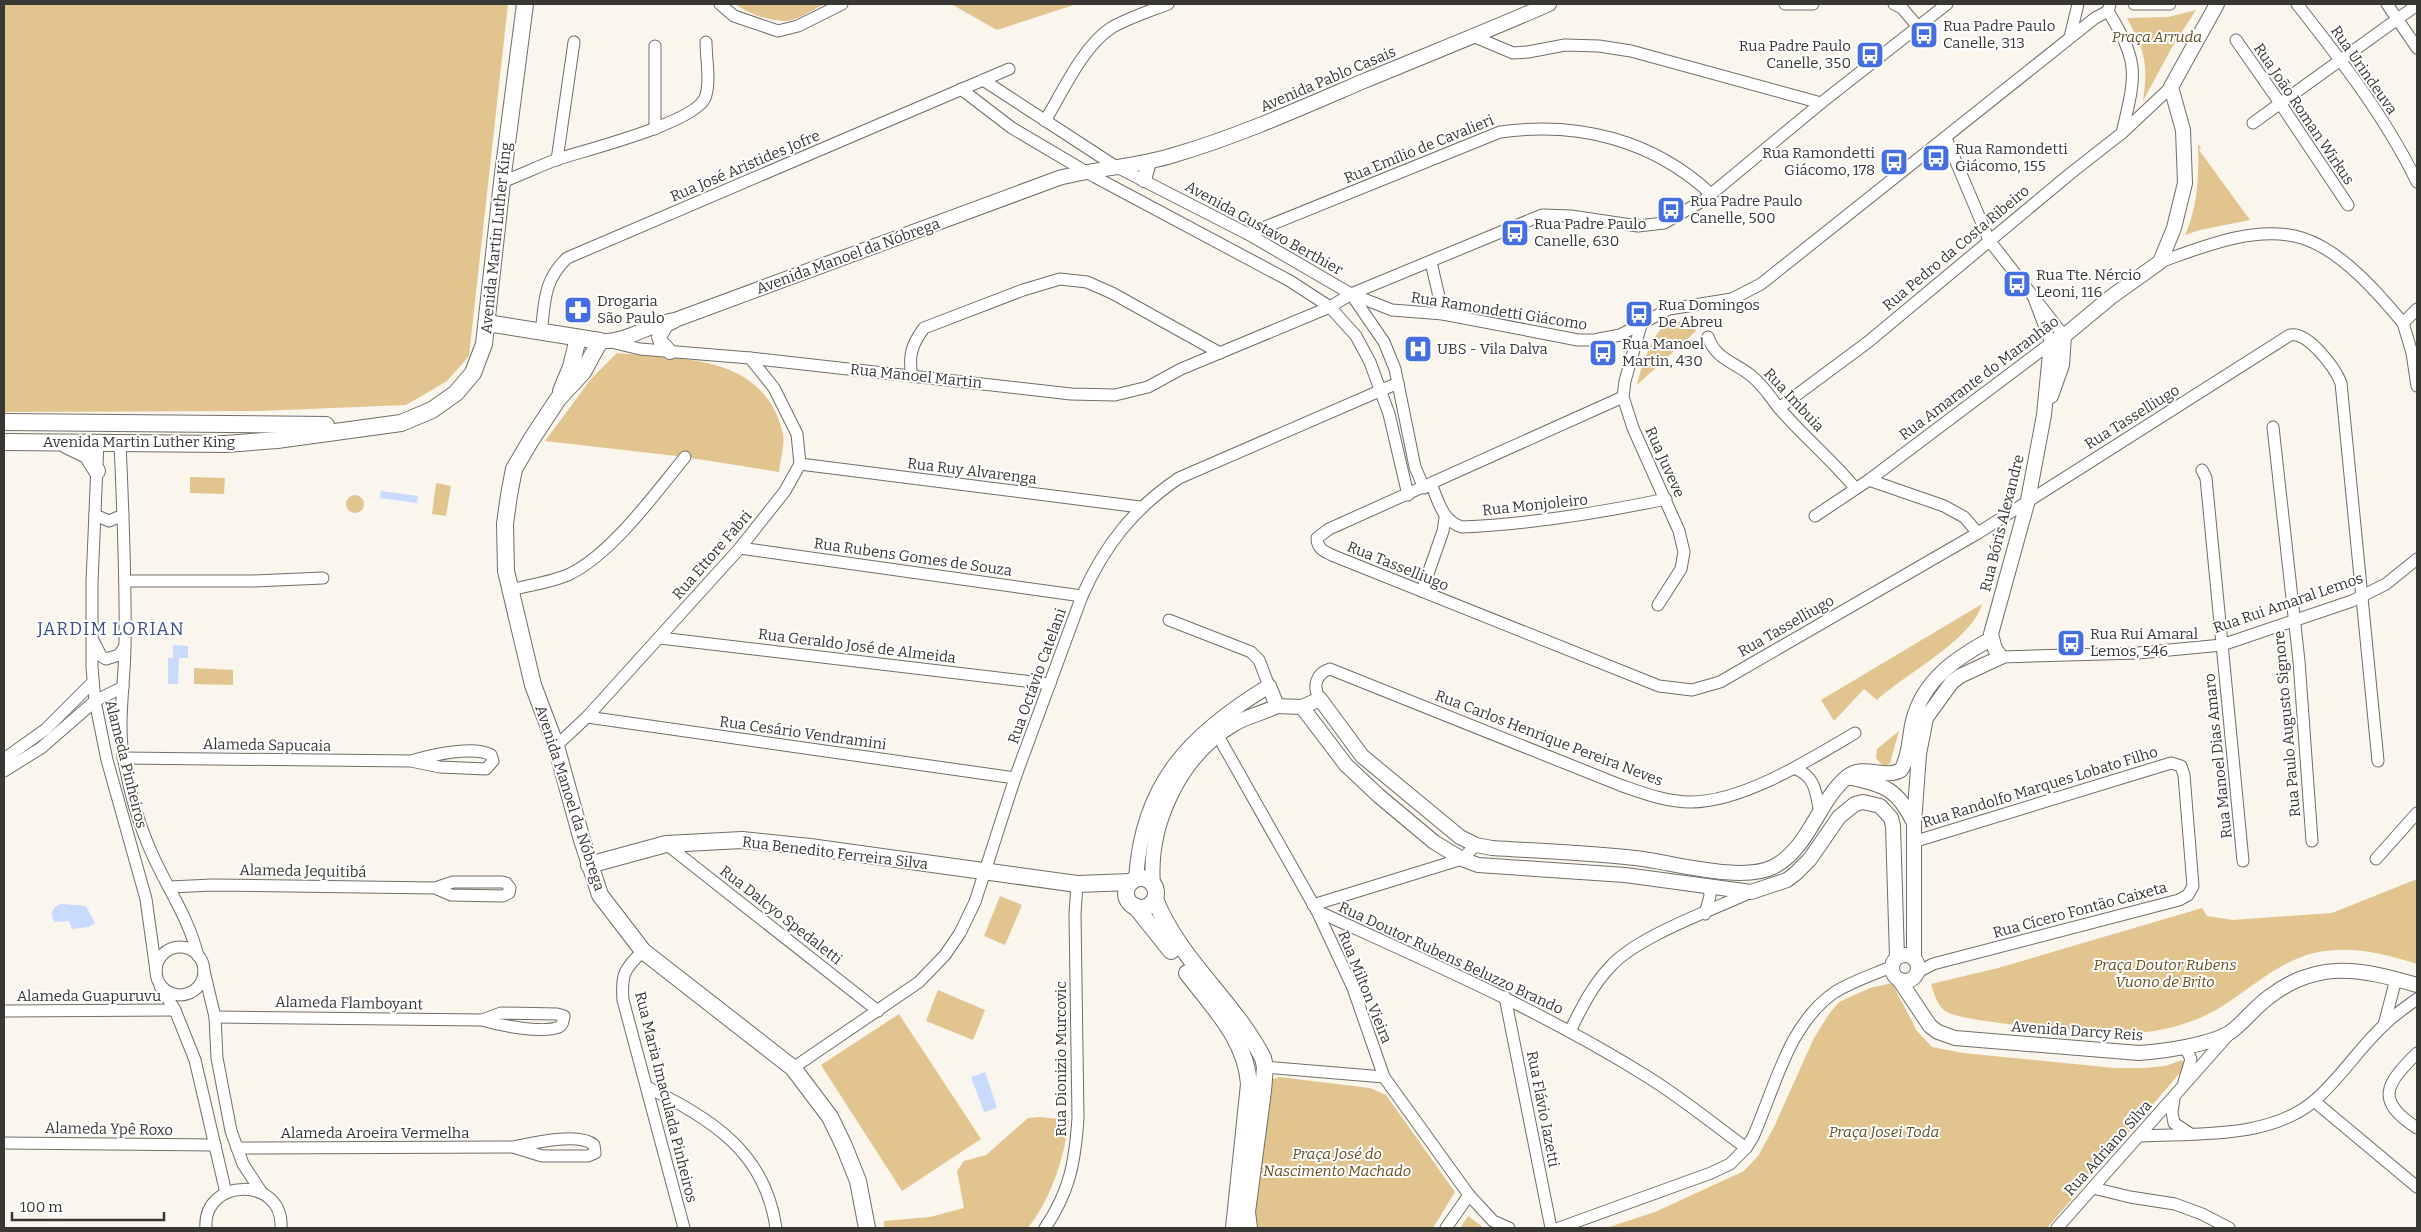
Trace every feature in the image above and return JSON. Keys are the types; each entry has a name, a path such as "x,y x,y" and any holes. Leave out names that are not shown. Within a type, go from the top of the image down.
{"main road":[{"name":"Avenida Martin Luther King","path":"4,442 226,444 277,440 363,426 401,423 432,410 456,393 473,373 484,344 502,182 525,4"},
{"name":"Rua Manoel Martin","path":"487,323 541,333 605,341"},
{"name":"Avenida Manoel da Nóbrega","path":"578,338 571,367 558,399 514,469 505,524 506,571 533,685 556,746 600,896 643,951 793,1068 830,1117 844,1146 858,1180 867,1228"},
{"name":"Avenida Manoel da Nóbrega","path":"558,399 584,372 605,341"},
{"name":"Avenida Martin Luther King","path":"4,422 106,424 286,423 363,426"},
{"path":"98,442 106,424 120,443"},
{"path":"60,442 81,451 92,462 97,471"},
{"name":"Rua Benedito Ferreira Silva","path":"590,865 666,844 742,840 810,847 1080,885 1096,882 1132,891"},
{"path":"1132,891 1149,880 1164,924 1257,1046 1265,1067 1247,1212 1249,1228"},
{"path":"1132,891 1146,907 1154,892"},
{"path":"1132,891 1217,1012 1244,1055 1249,1084 1234,1228"}],"street":[{"path":"720,4 734,16 778,31 798,26 842,4"},
{"path":"1045,121 1086,54 1103,34 1112,28 1168,4"},
{"name":"Avenida Pablo Casais","path":"1115,166 1150,162 1224,140 1431,53 1475,37 1549,4"},
{"path":"1785,4 1813,4"},
{"path":"1894,4 1902,8 1918,27"},
{"name":"Rua Manoel Martin","path":"605,341 629,347 670,352 750,358 1071,394 1115,395 1148,387 1220,352 1330,307 1351,294 1542,215 1571,216 1638,226 1664,223 1711,194 1821,102 1947,4"},
{"path":"2070,38 2078,4"},
{"path":"2134,4 2170,4"},
{"path":"2160,262 2174,228 2185,183 2183,130 2171,87 2217,4"},
{"name":"Rua Urindeuva","path":"2297,4 2341,60 2390,134 2417,182"},
{"path":"2387,4 2417,48"},
{"path":"2253,123 2417,5"},
{"path":"2110,7 2133,64 2132,86 2122,133"},
{"name":"Rua Ramondetti Giácomo","path":"1351,294 1392,310 1443,314 1578,340 1594,340 1620,335 1669,309 1732,300 1761,284 2110,7"},
{"path":"1475,37 1513,53 1565,45 1598,46 1631,51 1821,102"},
{"name":"Rua João Roman Wirkus","path":"2236,40 2348,205"},
{"path":"557,160 574,42"},
{"path":"502,182 557,160 655,129 698,107 704,100 707,88 706,42"},
{"path":"655,46 655,129"},
{"name":"Rua José Aristides Jofre","path":"541,333 548,287 554,271 567,258 1009,69"},
{"name":"Avenida Gustavo Berthier","path":"983,80 1115,166 1248,234 1351,294 1384,342 1395,369 1415,466 1428,486"},
{"name":"Rua Pedro da Costa Ribeiro","path":"1779,408 1868,342 1989,240 2122,133 2171,87"},
{"path":"961,89 1012,128 1086,171 1290,281 1330,307 1356,336 1381,389 1408,495 1623,397"},
{"name":"Rua Emílio de Cavalieri","path":"1248,234 1500,132 1523,129 1585,131 1623,140 1655,154 1697,181 1711,194"},
{"path":"1946,138 1989,240 2064,336"},
{"path":"1144,180 1150,162"},
{"name":"Avenida Manoel da Nóbrega","path":"605,341 655,324 674,320 1059,178 1115,166"},
{"path":"2160,262 2204,246 2262,234 2302,238 2319,245 2348,266 2378,294 2403,323 2412,353 2417,386"},
{"path":"1431,262 1443,314"},
{"name":"Rua Amarante do Maranhão","path":"1815,516 1869,480 2051,343 2064,336 2111,297 2160,262"},
{"path":"912,376 909,360 914,342 924,328 1022,290 1060,279 1087,282 1112,293 1220,352"},
{"path":"2035,301 2051,343"},
{"path":"2403,323 2417,309"},
{"path":"670,352 659,337 666,325 674,320"},
{"name":"Rua Juveve","path":"1641,325 1625,381 1623,397 1633,428 1679,531 1684,552 1681,569 1658,605"},
{"name":"Rua Tasselliugo","path":"1408,495 1329,529 1317,538 1317,544 1321,549 1334,556 1659,686 1692,690 1720,682 1978,533 2290,335 2297,334 2305,338 2320,352 2338,375 2344,405 2363,596"},
{"name":"Rua Bóris Alexandre","path":"2044,415 2062,366 2064,336"},
{"name":"Rua Imbuia","path":"1708,337 1711,347 1722,358 1761,383 1779,408 1839,468 1855,488"},
{"name":"Rua Bóris Alexandre","path":"1991,639 2028,500 2044,415 2051,343"},
{"path":"750,358 774,388 798,434 800,464"},
{"name":"Rua Octávio Catelani","path":"793,1068 919,982 945,955 971,910 985,873 1015,778 1091,575 1140,507 1151,496 1179,478 1398,383"},
{"name":"Rua Paulo Augusto Signore","path":"2273,427 2294,621 2312,840"},
{"name":"Alameda Pinheiros","path":"98,442 93,640 95,701 107,760 146,899 156,971"},
{"name":"Alameda Pinheiros","path":"120,443 125,581 125,646 122,687 123,758 137,815 147,843 192,930 198,956"},
{"path":"511,590 568,575 590,562 631,520 685,458"},
{"name":"Rua Ruy Alvarenga","path":"800,464 1140,507"},
{"name":"Rua Ettore Fabri","path":"556,746 587,717 740,548 785,491 800,464"},
{"name":"Rua Manoel Dias Amaro","path":"2202,470 2206,478 2243,861"},
{"path":"1869,480 1944,506 1964,517 1978,533"},
{"path":"1422,592 1443,531 1445,518 1428,486"},
{"name":"Rua Monjoleiro","path":"1445,518 1453,524 1462,527 1491,526 1598,513 1666,499"},
{"path":"95,515 109,520 123,515"},
{"name":"Rua Rubens Gomes de Souza","path":"740,548 1082,596"},
{"name":"Rua Rui Amaral Lemos","path":"2001,658 2138,653 2222,646 2363,596 2386,584 2417,559"},
{"path":"125,581 252,581 323,578"},
{"path":"2363,596 2378,761"},
{"path":"1169,620 1252,652 1259,660 1277,706"},
{"name":"Rua Geraldo José de Almeida","path":"660,638 1050,684"},
{"path":"1154,892 1152,852 1157,829 1166,804 1184,773 1218,736 1252,716 1277,706 1302,707 1320,699 1362,756 1438,820 1460,837 1476,845 1492,848 1634,858 1721,871 1745,872 1764,870 1782,861 1802,840 1847,777 1858,771 1891,774 1902,770 1918,706 1925,691 1952,662 1991,639 2001,658 1960,676 1941,695 1926,718 1919,754 1902,969"},
{"path":"93,640 100,654 106,659 119,655 125,646"},
{"path":"1952,662 1960,676"},
{"name":"Rua Carlos Henrique Pereira Neves","path":"1320,699 1315,688 1317,680 1325,670 1330,668 1620,785 1670,800 1691,802 1728,797 1796,769 1855,733"},
{"path":"4,759 46,729 93,682"},
{"path":"1132,891 1143,831 1153,801 1166,774 1199,736 1246,700 1269,686"},
{"path":"4,771 42,748 95,701 122,687"},
{"path":"1246,700 1252,716"},
{"path":"1302,707 1346,765 1434,842 1462,859 1478,865 1588,872 1750,892"},
{"name":"Rua Cesário Vendramini","path":"587,717 1015,778"},
{"name":"Rua Milton Vieira","path":"1218,736 1315,908 1353,988 1384,1077 1469,1194 1493,1221 1509,1228"},
{"name":"Alameda Sapucaia","path":"123,758 411,761 440,767 486,769 493,761 491,754 484,752 440,753 411,761"},
{"name":"Rua Randolfo Marques Lobato Filho","path":"1913,842 2153,768 2176,764"},
{"name":"Rua Cícero Fontão Caixeta","path":"1902,969 1933,964 2179,900 2188,895 2193,886 2185,784 2181,766 2176,764"},
{"path":"1796,769 1807,774 1812,780 1820,813"},
{"path":"1847,777 1863,802"},
{"path":"1847,777 1878,785 1894,793 1904,802 1914,823"},
{"path":"1570,1031 1595,985 1611,965 1631,949 1750,892 1787,880 1810,859 1848,808 1863,802 1872,803 1886,811 1893,826 1902,969"},
{"path":"2376,859 2417,814"},
{"name":"Rua Dalcyo Spedaletti","path":"666,844 878,1011"},
{"path":"1315,908 1462,859 1476,845"},
{"name":"Alameda Jequitibá","path":"170,887 212,885 435,888 454,882 502,882 506,883 510,888 509,893 503,896 451,894 435,888"},
{"name":"Rua Dionizio Murcovic","path":"1045,1228 1056,1210 1069,1180 1075,1151 1078,1108 1075,914 1080,885"},
{"path":"1705,914 1710,896 1709,886"},
{"name":"Rua Doutor Rubens Beluzzo Brando","path":"1315,908 1505,997 1570,1031 1652,1080 1746,1148"},
{"path":"226,1193 195,1060 175,1010 160,986 156,971 157,962 168,950 184,947 198,956 204,971 215,1017 217,1058 228,1118 243,1164 262,1193"},
{"name":"Rua Maria Imaculada Pinheiros","path":"643,951 630,963 622,980 623,1000 684,1228"},
{"path":"1559,1228 1711,1173 1730,1164 1746,1148 1795,1037 1813,1013 1841,989 1902,969"},
{"name":"Avenida Darcy Reis","path":"1902,969 1911,995 1930,1026 1938,1032 1955,1038 2139,1053 2185,1046 2232,1031 2270,996 2287,984 2306,976 2326,971 2354,970 2417,985"},
{"path":"160,986 173,994 188,994 200,985 204,971"},
{"path":"2384,1025 2396,979"},
{"name":"Rua Flávio Iazetti","path":"1505,997 1551,1228"},
{"path":"2141,1136 2235,1130 2264,1125 2290,1116 2314,1101 2384,1025 2417,999"},
{"name":"Alameda Guapuruvu","path":"4,1011 175,1010"},
{"name":"Alameda Flamboyant","path":"215,1017 482,1020 504,1027 548,1028 559,1026 563,1023 564,1016 557,1014 501,1013 482,1020"},
{"name":"Rua Adriano Silva","path":"2057,1228 2141,1136 2232,1031"},
{"name":"Rua Adriano Silva","path":"2178,1092 2191,1059 2185,1046"},
{"path":"2417,1053 2391,1084 2388,1097 2393,1108 2417,1128"},
{"path":"1265,1067 1384,1077"},
{"path":"647,1087 681,1104 710,1123 731,1139 744,1153 763,1184 774,1214 776,1228"},
{"path":"2178,1092 2172,1118 2179,1128 2189,1133"},
{"path":"2314,1101 2417,1187"},
{"name":"Alameda Aroeira Vermelha","path":"237,1148 513,1147 579,1138 588,1139 594,1145 595,1153 588,1156 542,1156 513,1147"},
{"name":"Alameda Ypê Roxo","path":"4,1143 214,1145"},
{"path":"2093,1188 2130,1197 2175,1204 2202,1214 2229,1228"},
{"path":"206,1228 208,1212 216,1201 226,1193 238,1189 250,1189 262,1193 272,1200 278,1211 281,1228"},
{"path":"1446,1228 1469,1194"}],"green space":[{"path":"4,4 508,4 469,356 447,381 406,405 259,411 4,412"},
{"path":"736,4 824,4 792,20 778,21 747,11"},
{"path":"951,4 1077,4 997,30"},
{"name":"Praça Arruda","path":"2196,10 2171,49 2143,101 2145,88 2144,57 2138,39 2127,18 2168,17"},
{"path":"2198,144 2201,148 2199,150 2250,220 2185,235 2193,213 2197,191"},
{"path":"1689,321 1696,331 1637,385 1647,352 1661,329 1672,323"},
{"path":"617,353 694,360 718,366 740,375 758,388 773,408 783,434 779,472 685,457 545,441 591,379"},
{"path":"190,477 225,478 224,494 190,493"},
{"path":"436,483 451,486 446,516 432,514"},
{"path":"351,495 359,495 364,500 362,511 351,513 346,508 346,500"},
{"path":"2000,537 1995,558 1987,545"},
{"path":"1982,604 1976,617 1965,631 1936,656 1877,700 1864,689 1834,721 1821,700"},
{"path":"194,668 233,670 233,685 194,684"},
{"path":"1899,731 1890,763 1886,766 1881,764 1876,758 1877,749"},
{"name":"Praça Doutor Rubens Vuono de Brito","path":"2417,879 2417,964 2366,951 2340,950 2314,953 2283,965 2216,1010 2202,1017 2161,1030 2107,1032 2043,1028 1957,1016 1945,1011 1940,1006 1931,984 1998,968 2202,908 2207,916 2233,920 2332,913"},
{"path":"1000,896 1022,905 1005,945 984,936"},
{"name":"Praça Josei Toda","path":"1892,983 1917,1031 1932,1047 1963,1053 2114,1068 2165,1066 2182,1060 2185,1067 2047,1228 1606,1228 1655,1212 1744,1171 1758,1156 1774,1127 1814,1038 1829,1014 1839,1002 1870,988"},
{"path":"938,990 985,1010 973,1040 926,1021"},
{"path":"899,1014 981,1139 902,1191 821,1065"},
{"name":"Praça José do Nascimento Machado","path":"1279,1077 1370,1088 1386,1095 1455,1192 1433,1228 1253,1228 1267,1081"},
{"path":"1040,1117 1069,1120 1064,1149 1056,1177 1044,1203 1028,1228 884,1228 884,1221 930,1217 964,1208 957,1171 964,1161 986,1155 1028,1118"},
{"path":"1468,1216 1484,1228 1460,1228"}],"water":[{"path":"381,491 418,496 417,503 380,498"},
{"path":"173,645 188,646 188,658 179,658 178,684 168,684 168,658 173,658"},
{"path":"62,904 86,906 95,923 89,927 72,929 69,921 55,922 52,913 56,906"},
{"path":"985,1072 997,1108 984,1112 971,1077"}],"place":[{"name":"Rua Padre Paulo Canelle, 313","path":"1924,35"},
{"name":"Rua Padre Paulo Canelle, 350","path":"1870,55"},
{"name":"Rua Ramondetti Giácomo, 155","path":"1936,158"},
{"name":"Rua Ramondetti Giácomo, 178","path":"1894,162"},
{"name":"Rua Padre Paulo Canelle, 500","path":"1671,210"},
{"name":"Rua Padre Paulo Canelle, 630","path":"1515,233"},
{"name":"Rua Tte. Nércio Leoni, 116","path":"2017,284"},
{"name":"Drogaria São Paulo","path":"578,310"},
{"name":"Rua Domingos De Abreu","path":"1639,314"},
{"name":"UBS - Vila Dalva","path":"1418,349"},
{"name":"Rua Manoel Martin, 430","path":"1603,353"},
{"name":"Rua Rui Amaral Lemos, 546","path":"2071,643"}],"district":[{"name":"JARDIM LORIAN","path":"111,629"}]}
